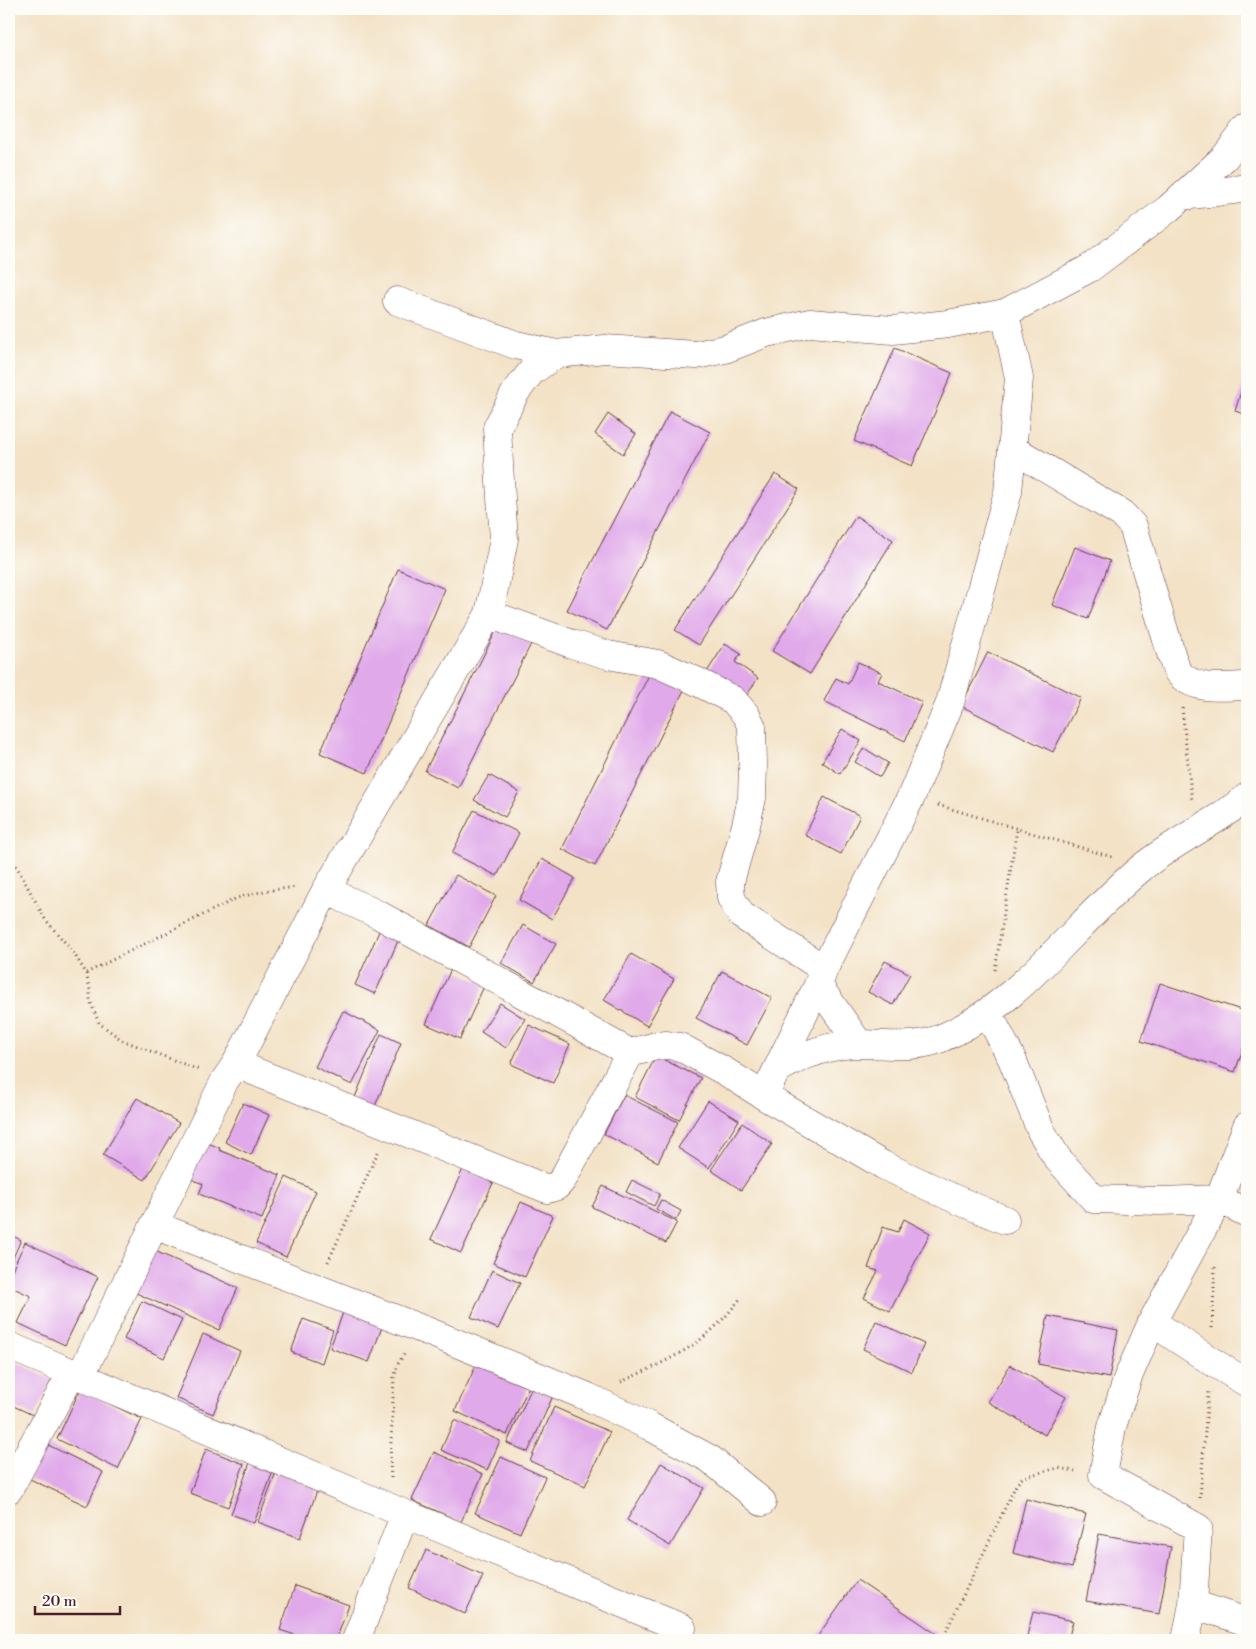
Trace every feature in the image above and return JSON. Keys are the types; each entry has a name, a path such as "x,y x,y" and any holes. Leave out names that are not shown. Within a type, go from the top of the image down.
{"street":[{"path":"397,301 516,345 556,354 605,349 696,355 724,349 766,333 810,322 893,330 948,324 1005,313 1090,268 1168,209 1225,157 1247,128"},
{"path":"1182,196 1241,189 1247,190"},
{"path":"764,1096 911,797 950,703 1008,492 1019,378 1005,313"},
{"path":"9,1489 15,1463 76,1375 154,1225 230,1072 326,890 489,614 504,539 497,428 516,393 532,371 556,354"},
{"path":"1013,449 1122,514 1133,526 1172,657 1178,671 1189,681 1202,686 1247,686"},
{"path":"489,614 590,650 658,664 733,700 746,715 752,727 752,798 730,882 731,898 742,915 821,977 859,1044"},
{"path":"778,1069 816,1050 859,1044 894,1046 924,1043 958,1030 988,1012 1029,976 1114,891 1143,867 1247,798"},
{"path":"326,890 380,915 630,1053 656,1046 680,1047 726,1072 883,1165 1005,1220"},
{"path":"988,1012 1012,1059 1040,1131 1057,1158 1094,1199 1160,1201 1219,1199 1247,1213"},
{"path":"230,1072 389,1126 548,1189 556,1186 563,1179 630,1053"},
{"path":"1186,1640 1193,1604 1198,1528 1103,1475 1118,1405 1128,1377 1152,1322 1219,1199 1247,1126"},
{"path":"154,1225 432,1333 588,1397 649,1426 710,1459 762,1502"},
{"path":"1152,1322 1247,1383"},
{"path":"9,1346 405,1514 682,1628"},
{"path":"356,1640 405,1514"},
{"path":"1193,1604 1247,1622"}],"path":[{"path":"1178,671 1195,832"},
{"path":"911,797 1143,867"},
{"path":"988,1012 1017,829"},
{"path":"9,858 18,869 45,919 73,952 86,974 90,990 90,1001 99,1023 122,1040 230,1072"},
{"path":"86,974 238,898 284,888 302,887 326,890"},
{"path":"316,1288 389,1126"},
{"path":"588,1397 683,1352 715,1328 740,1299"},
{"path":"405,1514 392,1480 390,1463 394,1378 398,1364 406,1352 432,1333"},
{"path":"942,1640 1014,1488 1023,1477 1058,1468 1103,1475"}],"building":[{"path":"895,348 952,373 912,466 854,441"},
{"path":"1247,372 1247,415 1235,411"},
{"path":"670,411 710,432 607,630 567,610"},
{"path":"608,414 636,434 623,454 595,434"},
{"path":"775,474 799,489 699,645 675,630"},
{"path":"856,516 893,540 810,674 772,651"},
{"path":"1075,547 1110,561 1088,619 1052,605"},
{"path":"398,569 445,589 367,773 320,753"},
{"path":"498,627 531,644 458,788 425,771"},
{"path":"725,644 741,654 735,662 758,678 747,695 724,679 719,688 703,678"},
{"path":"988,652 1081,698 1053,752 961,706"},
{"path":"858,662 882,673 878,681 922,702 905,741 824,701 836,678 848,684"},
{"path":"652,669 686,686 595,866 562,849"},
{"path":"842,729 861,741 840,774 822,762"},
{"path":"864,748 888,763 880,777 855,762"},
{"path":"489,775 519,792 505,817 474,800"},
{"path":"824,797 860,816 841,854 805,835"},
{"path":"474,810 519,833 497,876 452,853"},
{"path":"542,859 575,878 552,919 519,900"},
{"path":"456,875 496,896 469,947 429,925"},
{"path":"523,925 556,944 534,982 501,963"},
{"path":"381,927 400,936 375,994 355,985"},
{"path":"631,954 674,979 647,1026 604,1000"},
{"path":"885,961 910,974 893,1005 868,992"},
{"path":"451,969 485,984 460,1039 426,1024"},
{"path":"722,971 772,998 747,1045 696,1018"},
{"path":"1160,983 1247,1012 1247,1037 1235,1072 1141,1041"},
{"path":"500,1003 525,1019 506,1048 481,1032"},
{"path":"343,1011 380,1030 352,1085 315,1067"},
{"path":"529,1025 570,1044 553,1083 511,1064"},
{"path":"381,1034 401,1043 371,1116 351,1107"},
{"path":"656,1056 701,1078 679,1120 635,1097"},
{"path":"624,1095 678,1122 658,1162 604,1134"},
{"path":"137,1098 179,1123 145,1180 103,1155"},
{"path":"708,1101 739,1120 709,1168 678,1148"},
{"path":"243,1103 269,1115 251,1155 225,1142"},
{"path":"742,1123 772,1144 741,1190 711,1170"},
{"path":"203,1141 220,1148 219,1150 280,1175 262,1219 199,1194 203,1184 188,1178"},
{"path":"463,1169 493,1183 461,1253 431,1239"},
{"path":"286,1177 316,1191 286,1257 256,1243"},
{"path":"632,1180 660,1194 654,1206 626,1192"},
{"path":"603,1186 677,1222 666,1243 592,1207"},
{"path":"661,1200 681,1211 676,1220 656,1209"},
{"path":"521,1202 553,1216 525,1277 493,1263"},
{"path":"904,1219 930,1233 890,1311 864,1298 878,1271 868,1268 883,1227 898,1232"},
{"path":"9,1234 21,1240 12,1260 9,1258"},
{"path":"25,1242 98,1277 65,1345 18,1323 31,1296 9,1286 9,1277"},
{"path":"155,1251 238,1288 219,1330 136,1293"},
{"path":"492,1270 520,1283 498,1329 471,1317"},
{"path":"142,1301 182,1320 164,1358 124,1339"},
{"path":"345,1307 384,1322 369,1362 330,1348"},
{"path":"1048,1316 1118,1330 1109,1378 1038,1364"},
{"path":"303,1319 333,1330 322,1363 291,1352"},
{"path":"876,1321 924,1344 912,1372 863,1349"},
{"path":"203,1334 240,1351 213,1414 176,1398"},
{"path":"9,1359 52,1379 35,1416 9,1404"},
{"path":"477,1363 529,1386 507,1435 455,1411"},
{"path":"1010,1365 1066,1397 1045,1435 988,1402"},
{"path":"532,1387 553,1396 528,1452 507,1443"},
{"path":"80,1390 142,1419 118,1469 57,1439"},
{"path":"554,1407 610,1432 585,1486 530,1461"},
{"path":"454,1420 500,1441 487,1470 441,1450"},
{"path":"46,1444 103,1472 87,1506 30,1479"},
{"path":"206,1449 244,1464 228,1507 190,1493"},
{"path":"434,1452 483,1474 461,1522 412,1500"},
{"path":"252,1457 275,1466 254,1523 231,1514"},
{"path":"501,1457 545,1477 520,1533 475,1513"},
{"path":"661,1463 704,1488 670,1546 627,1520"},
{"path":"276,1472 318,1488 300,1538 258,1522"},
{"path":"1026,1499 1086,1514 1072,1568 1013,1553"},
{"path":"1099,1534 1171,1547 1159,1614 1086,1601"},
{"path":"426,1550 483,1576 465,1614 409,1588"},
{"path":"857,1580 935,1633 930,1640 815,1640"},
{"path":"295,1586 349,1605 336,1640 310,1640 280,1630"},
{"path":"1033,1612 1073,1621 1068,1640 1044,1640 1027,1636"}]}
